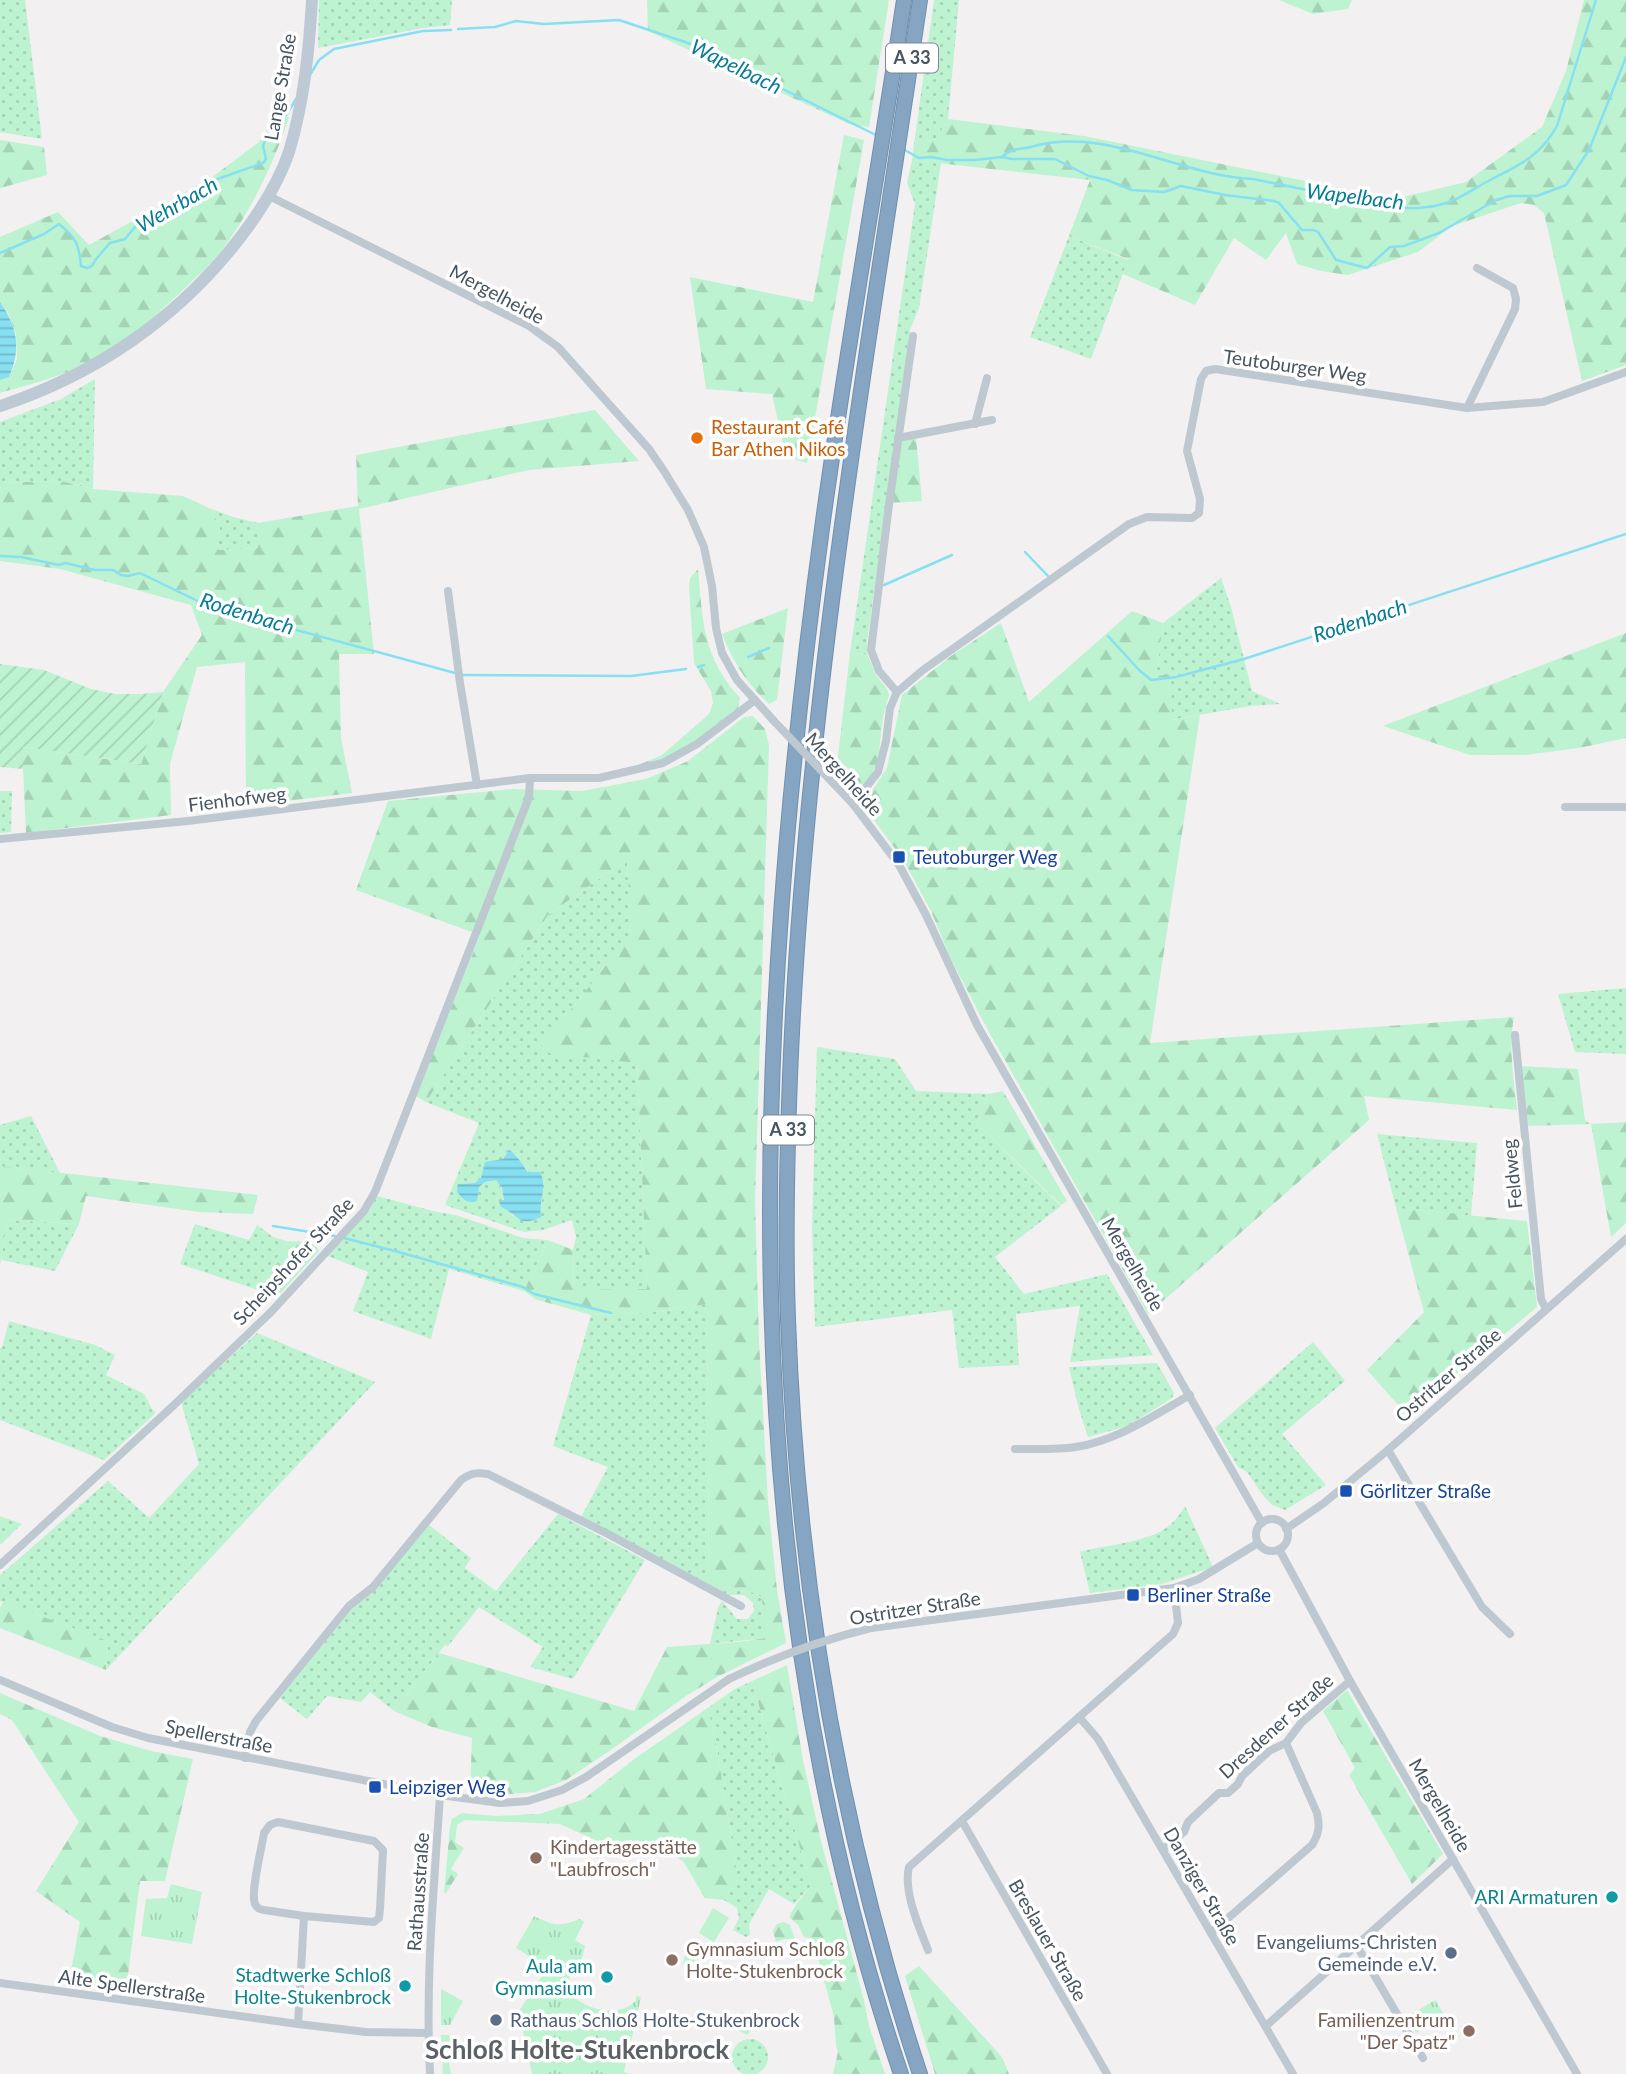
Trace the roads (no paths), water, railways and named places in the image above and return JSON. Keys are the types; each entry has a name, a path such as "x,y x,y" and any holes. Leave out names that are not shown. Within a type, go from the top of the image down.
{"highway":[{"name":"A 33","path":"901,2074 856,1926 826,1798 807,1698 792,1595 779,1470 770,1317 769,1166 774,1020 791,794 823,523 904,0"},
{"name":"A 33","path":"920,0 842,515 815,739 803,852 787,1160 788,1317 797,1466 810,1593 825,1698 847,1810 873,1918 920,2074"}],"street":[{"name":"Lange Straße","path":"0,406 69,379 127,345 175,309 222,261 257,216 288,153 300,108 310,48 312,0"},
{"name":"Mergelheide","path":"269,196 530,326 558,347 649,449 688,510 704,547 722,653 737,680 853,804 899,865 926,915 977,1025 1262,1523"},
{"path":"1467,408 1515,309 1516,299 1513,288 1477,268"},
{"path":"853,804 878,772 886,741 890,708 897,692 879,671 871,650 913,336"},
{"name":"Teutoburger Weg","path":"897,692 923,670 1129,524 1147,517 1192,518 1199,513 1200,499 1187,451 1201,379 1206,371 1215,369 1467,408 1543,402 1626,372"},
{"path":"975,424 987,378"},
{"path":"898,438 992,421"},
{"path":"448,591 477,785"},
{"name":"Fienhofweg","path":"0,839 188,821 530,778 599,778 663,763 697,744 755,700"},
{"name":"Scheipshofer Straße","path":"0,1565 171,1408 271,1311 363,1211 375,1192 524,809 530,778"},
{"path":"1564,807 1626,807"},
{"name":"Feldweg","path":"1515,1035 1541,1299 1546,1309"},
{"name":"Ostritzer Straße","path":"1286,1529 1324,1503 1388,1450 1626,1239"},
{"path":"1015,1449 1066,1448 1109,1437 1129,1430 1190,1395"},
{"path":"1388,1450 1482,1607 1510,1634"},
{"path":"245,1758 250,1732 256,1721 349,1606 373,1587 461,1480 470,1474 488,1474 608,1534 741,1606"},
{"path":"1275,1520 1286,1529 1287,1538 1279,1549 1270,1551 1258,1543 1257,1530 1262,1523 1275,1520"},
{"name":"Ostritzer Straße","path":"440,1795 500,1803 528,1801 562,1790 586,1777 729,1678 806,1646 871,1628 1174,1588 1199,1579 1258,1543"},
{"name":"Mergelheide","path":"1279,1549 1350,1681 1577,2074"},
{"path":"928,1950 914,1911 906,1876 909,1867 1173,1634 1178,1623 1174,1588"},
{"name":"Spellerstraße","path":"0,1680 112,1727 148,1738 440,1795"},
{"name":"Dresdener Straße","path":"1163,1849 1184,1832 1188,1822 1219,1793 1228,1793 1269,1751 1286,1743 1301,1723 1350,1681"},
{"name":"Danziger Straße","path":"1079,1717 1098,1739 1293,2074"},
{"path":"1212,1933 1312,1845 1318,1836 1318,1812 1286,1743"},
{"name":"Rathausstraße","path":"430,2074 428,2033 431,1918 440,1795"},
{"name":"Breslauer Straße","path":"962,1821 1107,2074"},
{"path":"278,1822 374,1841 380,1846 383,1850 379,1917 373,1922 304,1916 264,1910 258,1908 254,1902 264,1833 270,1825 278,1822"},
{"path":"1266,2026 1453,1859"},
{"path":"299,2024 304,1916"},
{"path":"1357,1946 1423,2058"},
{"name":"Alte Spellerstraße","path":"0,1983 366,2032 428,2033"}],"water":[{"path":"0,302 11,321 16,348 9,377 0,380"},
{"path":"509,1150 518,1157 528,1172 540,1172 543,1183 541,1217 523,1221 501,1207 499,1202 504,1200 502,1188 496,1180 485,1182 479,1187 477,1201 474,1202 463,1199 457,1192 458,1184 475,1183 481,1178 485,1162 503,1159"}],"waterway":[{"name":"Wapelbach","path":"1002,157 1016,149 1060,142 1088,142 1225,176 1253,179 1375,205 1401,208 1439,205 1521,164 1537,152 1551,136 1557,126 1596,0"},
{"name":"Wapelbach","path":"458,29 495,27 516,21 544,24 619,20 691,44 878,136"},
{"name":"Wapelbach","path":"310,75 319,60 334,49 423,31 451,30"},
{"name":"Wapelbach","path":"903,149 919,158 947,160 1002,157 1055,159 1089,176 1132,190 1164,192 1181,186 1274,201 1279,203 1302,230 1318,232 1336,260 1367,268 1390,247 1404,246 1439,233 1496,200 1510,196 1537,196 1566,185 1589,150 1626,57"},
{"name":"Wehrbach","path":"0,253 44,234 59,224 76,242 81,266 92,266 110,243 125,239 135,227 177,207 212,181 263,163 266,159 263,146 267,135 287,114 296,99"},
{"name":"Rodenbach","path":"1108,636 1151,680 1176,677 1244,659 1626,534"},
{"name":"Rodenbach","path":"1025,552 1048,576"},
{"name":"Rodenbach","path":"884,585 952,555"},
{"name":"Rodenbach","path":"0,556 21,557 59,565 65,563 95,570 113,570 128,576 140,573 208,606 455,673"},
{"name":"Rodenbach","path":"748,657 769,648"},
{"name":"Rodenbach","path":"698,667 704,665"},
{"name":"Rodenbach","path":"462,675 631,676 686,669"},
{"path":"273,1226 335,1236"},
{"path":"344,1238 523,1287 534,1294 611,1313"}],"place":[{"name":"Restaurant Café Bar Athen Nikos","path":"697,438"},
{"name":"Teutoburger Weg","path":"899,857"},
{"name":"Görlitzer Straße","path":"1346,1491"},
{"name":"Berliner Straße","path":"1133,1595"},
{"name":"Leipziger Weg","path":"375,1787"},
{"name":"Kindertagesstätte \"Laubfrosch\"","path":"536,1858"},
{"name":"ARI Armaturen","path":"1612,1897"},
{"name":"Evangeliums-Christen Gemeinde e.V.","path":"1451,1953"},
{"name":"Gymnasium Schloß Holte-Stukenbrock","path":"672,1960"},
{"name":"Aula am Gymnasium","path":"607,1977"},
{"name":"Stadtwerke Schloß Holte-Stukenbrock","path":"405,1986"},
{"name":"Rathaus Schloß Holte-Stukenbrock","path":"496,2020"},
{"name":"Familienzentrum \"Der Spatz\"","path":"1469,2031"}],"district":[{"name":"Schloß Holte-Stukenbrock","path":"577,2050"}]}
